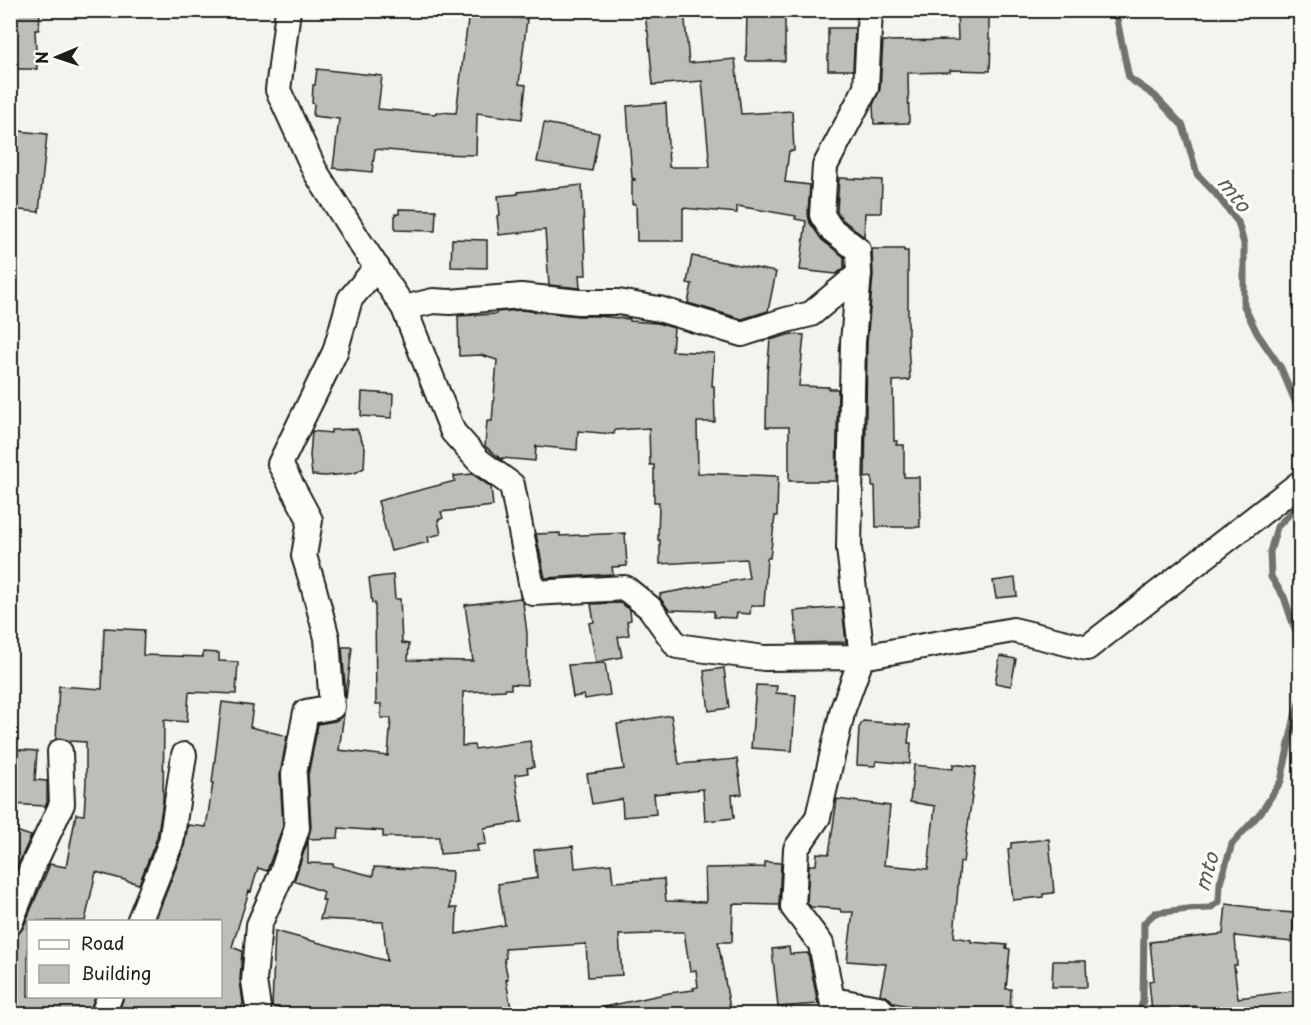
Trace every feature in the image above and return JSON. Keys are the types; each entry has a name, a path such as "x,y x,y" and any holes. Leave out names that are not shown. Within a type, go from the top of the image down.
{"street":[{"path":"288,10 278,90 315,171 404,308 453,432 479,461 512,485 533,593 626,588 650,608 677,646 764,658 862,657 1013,630 1087,648 1300,483"},
{"path":"870,10 866,88 825,166 822,215 831,229 858,250 849,548 862,657 843,709 818,817 796,849 793,907 821,944 832,1000 879,1008 885,1014"},
{"path":"259,1014 254,981 259,925 282,873 297,828 294,774 306,712 332,706 327,638 304,556 309,520 280,464 335,352 350,299 377,267"},
{"path":"404,308 433,301 450,302 521,296 579,302 618,302 659,309 742,334 811,314 859,274"},
{"path":"10,923 32,868 62,804 60,752"},
{"path":"139,920 171,842 184,755"},
{"path":"103,1014 109,998"}],"building":[{"path":"10,10 40,10 39,30 35,30 37,69 10,69"},
{"path":"684,10 689,63 735,59 741,114 792,111 794,151 789,151 785,182 810,185 808,214 810,223 822,240 844,257 844,268 836,274 800,270 806,221 795,219 796,216 737,206 737,213 683,208 683,241 637,241 636,204 632,204 632,180 635,179 632,178 627,106 666,103 669,167 710,167 702,81 653,85 645,13"},
{"path":"747,10 785,10 785,61 746,61"},
{"path":"957,10 988,10 989,39 991,39 990,71 950,70 950,72 908,73 909,123 874,124 873,105 880,89 883,41 958,40"},
{"path":"469,12 527,19 519,84 526,85 522,119 477,113 476,155 375,149 372,172 333,168 339,119 313,116 313,85 315,85 317,69 382,76 378,109 436,114 436,112 456,113"},
{"path":"828,28 855,28 853,70 828,70"},
{"path":"544,123 599,133 592,171 537,162"},
{"path":"10,130 47,134 39,212 10,209"},
{"path":"839,178 882,180 881,213 865,213 864,237 842,219 837,211"},
{"path":"582,185 586,275 579,275 580,288 549,285 545,230 499,235 498,196"},
{"path":"399,209 436,210 435,231 395,230 395,214 399,214"},
{"path":"452,239 487,240 487,268 451,267"},
{"path":"872,249 908,251 910,380 893,381 894,441 897,441 896,445 904,445 904,477 919,477 920,527 876,527 875,486 872,486 872,477 865,478 867,343 873,275"},
{"path":"692,256 776,272 768,311 742,319 688,303 692,284 687,283"},
{"path":"521,310 657,323 674,328 672,351 714,353 712,386 714,386 715,422 697,422 698,473 778,476 777,516 775,516 770,558 767,558 764,606 751,606 750,614 737,613 736,618 714,617 714,611 669,610 660,598 660,594 749,578 746,559 660,564 659,502 654,502 654,465 650,465 649,428 615,430 614,434 578,431 577,450 536,446 535,461 502,458 502,460 485,446 487,421 492,421 497,360 481,355 459,356 458,316"},
{"path":"791,334 804,335 799,386 838,389 836,481 789,481 789,427 766,427 770,340"},
{"path":"362,392 393,394 392,418 361,416"},
{"path":"357,429 365,448 364,468 355,473 312,475 310,456 312,431 331,433 331,430"},
{"path":"472,474 491,487 493,506 441,512 443,518 438,520 441,534 428,537 429,542 391,551 378,501 455,481 454,476"},
{"path":"560,533 560,536 625,533 627,566 612,567 613,574 545,578 536,534"},
{"path":"393,575 395,599 400,599 402,643 409,644 408,660 473,661 465,605 520,598 523,603 527,633 527,685 511,684 511,689 505,690 463,692 462,746 474,745 475,749 530,741 534,767 527,768 528,773 515,775 522,822 484,828 486,844 477,845 478,851 440,854 439,837 383,837 383,831 339,828 338,838 308,839 311,827 308,775 318,724 335,721 344,714 339,750 388,756 391,718 381,718 381,704 376,704 375,603 372,603 369,578"},
{"path":"1015,578 1017,596 996,598 993,581"},
{"path":"620,603 630,610 631,620 627,621 629,635 618,637 622,657 596,662 589,623 594,622 591,604"},
{"path":"842,607 846,642 797,643 794,611"},
{"path":"104,628 144,630 143,655 203,657 203,652 219,653 219,661 238,662 236,694 189,692 187,722 164,720 163,802 157,838 139,884 96,872 85,920 27,920 27,998 94,998 89,1014 10,1014 10,937 18,934 23,928 50,864 66,867 76,814 84,815 86,742 56,739 59,686 102,689"},
{"path":"342,647 352,647 346,699"},
{"path":"1000,656 1016,659 1011,686 995,683"},
{"path":"605,663 610,695 585,699 584,695 573,697 568,665"},
{"path":"724,668 729,708 709,711 704,671"},
{"path":"756,685 777,686 776,693 796,695 792,751 751,748"},
{"path":"222,702 253,706 250,727 287,736 280,775 283,826 267,871 258,868 232,947 242,951 240,980 243,1003 239,1014 118,1014 123,998 222,998 222,920 155,920 184,847 188,825 206,827"},
{"path":"671,715 679,764 737,759 742,794 732,795 734,818 705,821 703,789 654,794 656,814 623,817 622,799 592,804 587,774 624,769 617,724"},
{"path":"863,721 910,725 908,743 911,743 910,764 876,761 875,766 857,765 859,728"},
{"path":"10,749 37,751 35,780 47,781 45,806 10,804"},
{"path":"953,764 976,767 963,862 960,862 954,937 971,940 971,942 1007,945 1006,948 1010,949 1006,989 1011,989 1010,1014 918,1014 920,1008 894,1003 880,994 886,964 847,961 853,912 811,907 807,903 809,865 816,865 817,853 829,854 837,799 890,806 884,865 928,869 935,806 910,802 914,765 953,769"},
{"path":"10,829 31,836 10,883"},
{"path":"1049,839 1054,893 1043,894 1043,897 1013,900 1008,849 1011,848 1011,843"},
{"path":"308,840 308,863 333,864 333,866 373,876 374,867 452,871 450,908 457,908 456,934 505,925 498,884 537,878 534,850 573,846 575,868 611,864 613,882 664,879 666,901 706,902 705,868 765,867 765,862 781,863 779,905 733,904 732,942 718,942 731,1014 605,1014 604,1007 694,990 693,988 698,987 696,970 690,971 684,932 652,932 652,934 619,935 622,975 588,977 586,944 505,949 506,958 504,959 508,979 506,980 512,1014 278,1014 279,1008 272,1007 275,931 387,961 383,922 320,919 325,900 322,900 324,892 294,881"},
{"path":"1226,904 1258,908 1257,910 1294,913 1292,942 1235,936 1237,965 1234,965 1238,998 1300,990 1300,1014 1196,1014 1195,1006 1152,1012 1149,981 1154,980 1150,942 1223,934"},
{"path":"789,947 790,954 808,953 818,1004 778,1007 772,949"},
{"path":"1053,961 1086,961 1087,987 1052,987"}],"waterway":[{"name":"mto","path":"1115,10 1129,78 1155,96 1183,126 1197,174 1238,222 1244,244 1244,306 1257,333 1281,368 1300,413"},
{"name":"mto","path":"1300,503 1277,527 1270,552 1271,577 1284,597 1300,644"},
{"name":"mto","path":"1139,1014 1143,1001 1144,923 1155,913 1210,908 1219,902 1220,883 1232,844 1262,811 1281,781 1300,700"}]}
